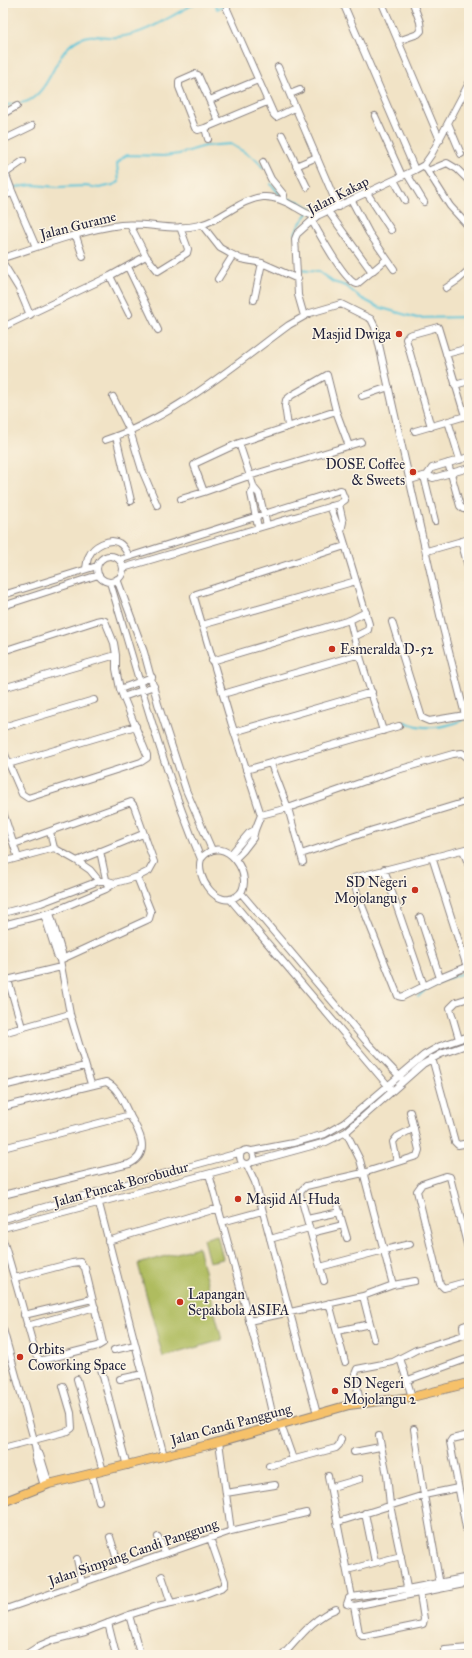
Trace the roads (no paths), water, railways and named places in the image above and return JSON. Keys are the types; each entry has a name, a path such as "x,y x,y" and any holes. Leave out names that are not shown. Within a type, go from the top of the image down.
{"main road":[{"name":"Jalan Candi Panggung","path":"3,1502 46,1485 219,1442 360,1403 412,1397 469,1383"}],"street":[{"path":"343,3 415,170"},
{"path":"382,3 440,140"},
{"path":"398,41 421,31 420,22 413,3"},
{"path":"227,9 267,102 275,116 295,108"},
{"path":"278,67 338,207"},
{"path":"219,122 210,100 196,74 179,82 179,87 196,128 200,130 267,102"},
{"path":"210,100 258,80"},
{"path":"469,83 440,140 424,165 454,211 469,227"},
{"path":"290,94 300,90"},
{"path":"466,90 469,98"},
{"path":"3,114 17,106"},
{"path":"375,116 404,175 424,202"},
{"path":"448,123 461,154"},
{"path":"3,140 32,126"},
{"path":"205,128 208,139"},
{"path":"282,135 307,187"},
{"path":"296,166 317,157"},
{"path":"6,173 23,161"},
{"path":"263,162 271,179 284,199"},
{"path":"428,171 447,163 457,169 469,181"},
{"name":"Jalan Kakap","path":"304,316 299,301 295,239 308,216 317,216 338,207 424,165"},
{"path":"3,167 36,247"},
{"path":"394,180 405,200"},
{"path":"3,196 12,190"},
{"path":"367,194 391,230"},
{"name":"Jalan Gurame","path":"3,258 36,247 111,227 130,225 180,227 202,225 238,206 265,197 284,199 308,216"},
{"path":"352,200 369,233 394,269"},
{"path":"328,211 372,272"},
{"path":"308,216 338,264 353,282 357,284 387,259"},
{"path":"130,225 146,256 155,270 159,271 186,254 188,249 180,227"},
{"path":"202,225 220,248 233,255 247,261 297,273"},
{"path":"76,236 83,257"},
{"path":"218,279 233,255"},
{"path":"3,327 110,276 146,256"},
{"path":"3,263 19,289 30,315"},
{"path":"254,300 262,264"},
{"path":"128,267 158,330"},
{"path":"446,288 469,270"},
{"path":"110,276 129,314"},
{"path":"105,440 130,431 209,385 274,336 304,316 341,304 371,319 375,327 389,387 427,551 442,624 467,718 429,721 422,718 392,622"},
{"path":"415,431 431,427 467,416 455,385 438,327 406,336 431,427"},
{"path":"446,354 469,348"},
{"path":"288,426 286,400 326,375 328,377 336,411 349,446"},
{"path":"455,385 469,380"},
{"path":"362,396 389,387"},
{"path":"113,397 130,431 144,476 157,505"},
{"path":"204,492 194,464 239,443 336,411"},
{"path":"448,421 460,460"},
{"path":"116,436 131,501"},
{"path":"180,499 249,476 361,442"},
{"path":"239,443 249,476 254,488 259,494 267,525"},
{"path":"410,480 426,475 432,468 469,457"},
{"path":"448,463 460,506 463,510 469,509"},
{"path":"426,475 433,478 469,468"},
{"path":"426,475 435,522"},
{"path":"254,488 251,494 258,527"},
{"path":"119,560 340,490 345,500 339,504 123,568"},
{"path":"339,504 344,522 342,531 345,546 370,627 365,632 354,637"},
{"path":"330,506 337,524 342,531"},
{"path":"427,551 469,539"},
{"path":"86,568 88,557 92,551 107,542 116,541 129,556"},
{"path":"462,541 469,570"},
{"path":"233,857 244,851 253,838 261,815 194,599 196,594 345,546"},
{"path":"108,556 113,556 119,560 123,568 122,573 117,580 110,582 103,580 98,575 97,566 101,559 108,556"},
{"path":"3,595 86,568 97,566"},
{"path":"3,606 98,575"},
{"path":"117,580 134,623 152,677 158,704 186,790 212,850"},
{"path":"202,625 356,581"},
{"path":"110,582 161,753 201,859"},
{"path":"212,661 350,620 366,612"},
{"path":"3,651 101,620 106,623 114,643 116,669 120,689 147,755 144,761 28,798 24,796 8,764 3,750"},
{"path":"350,620 382,731"},
{"path":"223,694 360,654"},
{"path":"3,688 116,655"},
{"path":"120,689 152,677"},
{"path":"123,697 154,686"},
{"path":"234,732 372,692"},
{"path":"3,727 94,700"},
{"path":"8,764 136,726"},
{"path":"246,770 399,726"},
{"path":"261,815 288,808 394,771 453,754 462,753 469,759"},
{"path":"271,764 288,808 303,862"},
{"path":"301,854 469,800"},
{"path":"3,913 41,903 64,894 105,883 115,883 137,877 149,871 154,862 134,806 131,802 14,844"},
{"path":"3,812 18,858"},
{"path":"50,832 54,848"},
{"path":"77,861 143,834"},
{"path":"3,862 54,848 77,861 105,883"},
{"path":"432,857 468,967 440,978 402,997 398,996 363,911 353,878 384,869 432,857 466,849 469,866"},
{"path":"230,900 241,893 244,885 243,874 233,857 223,850 212,850 205,854 201,859 200,864 200,872 203,881 208,888 220,898 230,900 390,1088"},
{"path":"100,851 105,883"},
{"path":"384,869 424,986"},
{"path":"60,960 149,919 151,912 137,877"},
{"path":"3,925 47,914 67,905 105,883"},
{"path":"241,893 365,1040 401,1078"},
{"path":"64,894 67,905"},
{"path":"47,914 57,955 60,960 70,1014 91,1084"},
{"path":"420,917 440,978"},
{"path":"22,1027 6,980 61,967"},
{"path":"459,1039 450,1008 452,1004 469,998"},
{"path":"3,1031 70,1014"},
{"name":"Jalan Puncak Borobudur","path":"3,1228 249,1164 326,1142 346,1132 390,1088 430,1052 440,1046 469,1036"},
{"path":"356,1047 365,1040"},
{"name":"Jalan Puncak Borobudur","path":"401,1078 432,1058 455,1048 469,1044"},
{"path":"432,1058 455,1142 458,1145 469,1143"},
{"path":"3,1086 85,1066"},
{"path":"3,1107 91,1084 104,1081 108,1082 122,1100 140,1132 142,1142 140,1154 134,1162 3,1195"},
{"name":"Jalan Puncak Borobudur","path":"252,1151 293,1144 325,1134 344,1123 390,1088"},
{"path":"324,1281 300,1194 302,1188 363,1173 413,1158 419,1153 410,1112"},
{"path":"3,1148 130,1115"},
{"path":"396,1162 393,1142 414,1128"},
{"path":"346,1132 360,1160 393,1285"},
{"path":"293,1144 295,1151"},
{"path":"249,1164 254,1155 252,1151 247,1150 242,1152 240,1159 249,1164 255,1182 317,1414"},
{"name":"Jalan Puncak Borobudur","path":"3,1219 242,1152"},
{"path":"209,1174 278,1425 293,1459"},
{"path":"469,1252 450,1178 446,1176 422,1184 417,1191 440,1284 444,1288 469,1281"},
{"path":"108,1189 110,1199"},
{"path":"96,1192 164,1456"},
{"path":"336,1201 347,1238"},
{"path":"108,1241 219,1208"},
{"path":"35,1209 38,1218"},
{"path":"222,1222 262,1211"},
{"path":"307,1219 340,1212"},
{"path":"270,1239 343,1225"},
{"path":"3,1240 36,1356 40,1360 98,1346 103,1342 104,1340 85,1268 80,1262 15,1278"},
{"path":"320,1267 410,1244"},
{"path":"249,1321 362,1296 393,1285 415,1281"},
{"path":"362,1296 374,1339"},
{"path":"24,1315 92,1299"},
{"path":"329,1303 345,1362"},
{"path":"27,1326 95,1307"},
{"path":"337,1331 370,1324"},
{"path":"360,1403 356,1374 357,1369 377,1366 400,1358 416,1350 464,1334 463,1326 469,1324"},
{"path":"3,1329 5,1345 34,1440 36,1452 35,1456 46,1485"},
{"path":"114,1350 135,1345"},
{"path":"400,1358 412,1397"},
{"path":"408,1380 469,1358"},
{"path":"101,1369 127,1466"},
{"path":"120,1379 143,1374"},
{"path":"77,1379 104,1471"},
{"path":"3,1448 68,1431 72,1428 71,1413 63,1386"},
{"path":"414,1429 440,1586"},
{"path":"378,1436 387,1475 390,1505 408,1592"},
{"path":"469,1436 452,1439 450,1442 469,1538"},
{"path":"269,1466 336,1448 339,1446 341,1439"},
{"name":"Jalan Simpang Candi Panggung","path":"3,1610 231,1531 219,1442"},
{"path":"354,1452 380,1447"},
{"path":"92,1474 99,1501"},
{"path":"328,1476 332,1487 352,1597"},
{"path":"332,1487 360,1479"},
{"path":"226,1494 275,1485"},
{"path":"338,1522 424,1495 458,1488"},
{"path":"231,1531 306,1513"},
{"path":"365,1513 375,1562"},
{"path":"110,1537 120,1569"},
{"path":"158,1537 165,1553"},
{"path":"25,1655 45,1643 85,1632 129,1615 195,1598 219,1590 225,1585 225,1581 210,1538"},
{"path":"347,1570 401,1556"},
{"path":"77,1559 82,1583"},
{"path":"162,1576 171,1603"},
{"path":"469,1577 440,1586 420,1594 408,1592 392,1591 348,1598 347,1604 354,1606 393,1598 408,1592 440,1586 469,1584"},
{"path":"392,1591 393,1598"},
{"path":"354,1606 359,1633 365,1636 423,1624 424,1619 420,1594"},
{"path":"283,1655 318,1618 326,1612 336,1608"},
{"path":"129,1615 139,1650"},
{"path":"108,1623 116,1655"},
{"path":"445,1650 469,1648"}],"waterway":[{"path":"3,106 27,102 38,94 64,52 79,39 89,36 118,37 139,32 158,24 196,3"},
{"path":"215,3 217,9 228,3"},
{"path":"3,192 16,187 33,185 58,187 85,186 99,188 113,185 119,182 117,164 127,155 164,156 179,154 205,146 231,144 257,160 263,168"},
{"path":"271,184 282,197 300,202 311,209 295,234"},
{"path":"299,270 319,272 333,282 346,286 361,298 378,307 417,318 469,317"},
{"path":"405,722 412,725 434,727 448,725 463,720"},
{"path":"418,997 434,984 469,971"}],"place":[{"name":"Masjid Dwiga","path":"399,334"},
{"name":"DOSE Coffee & Sweets","path":"413,472"},
{"name":"Esmeralda D-52","path":"332,649"},
{"name":"SD Negeri Mojolangu 5","path":"415,890"},
{"name":"Masjid Al-Huda","path":"238,1199"},
{"name":"Lapangan Sepakbola ASIFA","path":"180,1302"},
{"name":"Orbits Coworking Space","path":"20,1357"},
{"name":"SD Negeri Mojolangu 2","path":"335,1391"}]}
